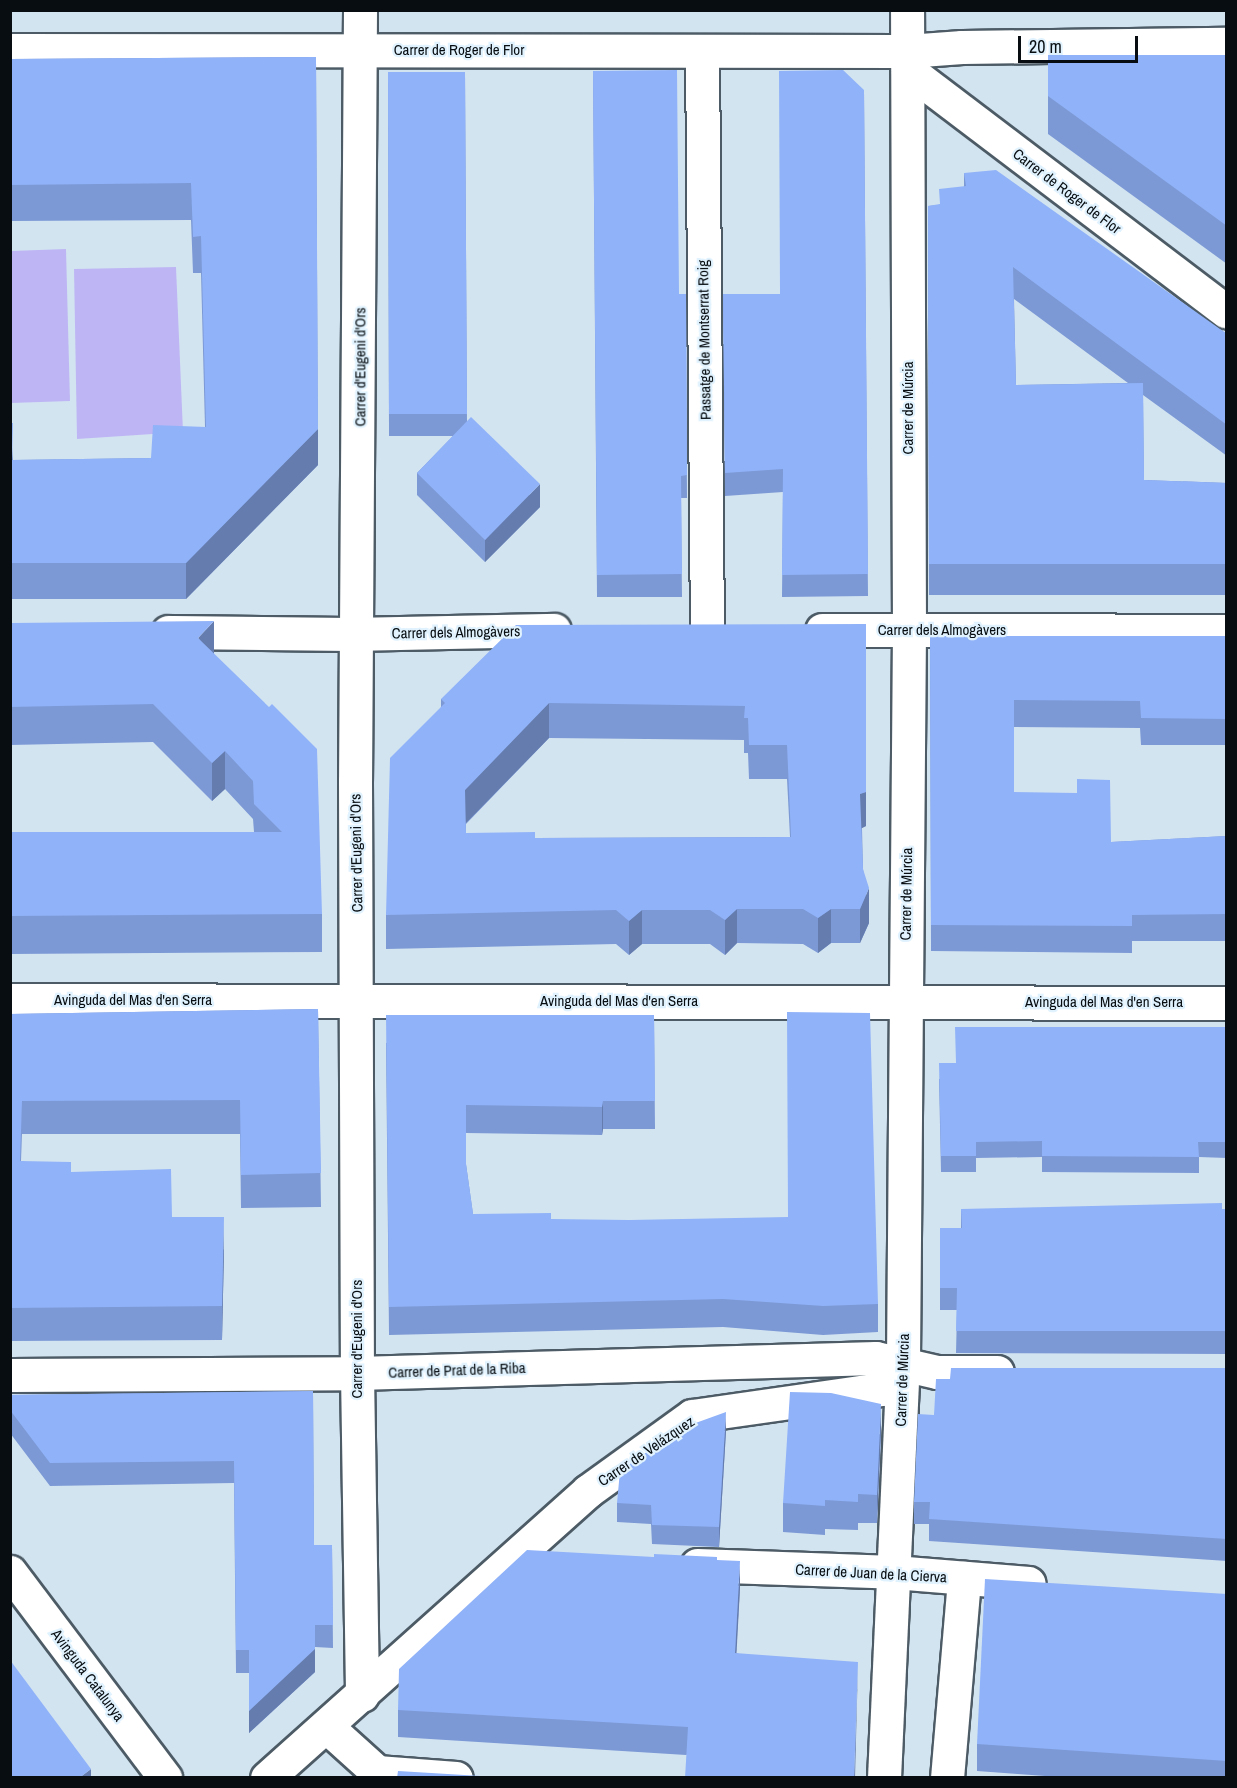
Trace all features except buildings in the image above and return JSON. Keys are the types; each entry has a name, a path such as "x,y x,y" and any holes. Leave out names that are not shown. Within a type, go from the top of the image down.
{"street":[{"name":"Carrer d'Eugeni d'Ors","path":"360,10 360,445 355,634 359,1001 357,1373 363,1695"},
{"name":"Carrer de Múrcia","path":"884,1778 903,1361 904,1001 909,630 907,10"},
{"path":"908,61 962,46 1227,44"},
{"name":"Carrer de Roger de Flor","path":"10,50 702,51 908,61 1227,311"},
{"name":"Passatge de Montserrat Roig","path":"702,51 707,630"},
{"name":"Carrer dels Almogàvers","path":"141,632 355,634 590,630"},
{"path":"672,630 743,630"},
{"name":"Carrer dels Almogàvers","path":"790,630 1227,631"},
{"name":"Avinguda del Mas d'en Serra","path":"10,1000 1227,1003"},
{"name":"Carrer de Prat de la Riba","path":"10,1375 357,1373 876,1358 903,1361"},
{"path":"903,1361 938,1372 1030,1372"},
{"name":"Carrer de Velázquez","path":"267,1778 363,1695 588,1491 692,1416 882,1389 903,1361"},
{"path":"515,1558 562,1560"},
{"name":"Carrer de Juan de la Cierva","path":"669,1564 894,1572 1059,1585"},
{"name":"Avinguda Catalunya","path":"10,1572 165,1778"},
{"path":"947,1778 964,1578"},
{"path":"326,1726 377,1772 456,1778"}],"shaded area":[{"path":"66,249 70,401 11,403 11,251"},
{"path":"176,267 183,432 77,439 74,269"}]}
